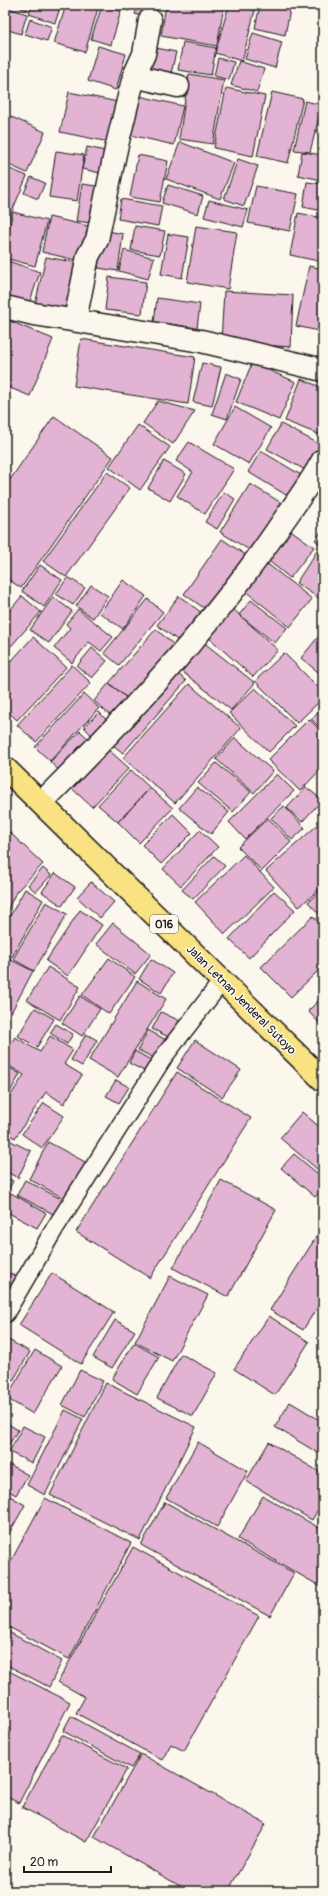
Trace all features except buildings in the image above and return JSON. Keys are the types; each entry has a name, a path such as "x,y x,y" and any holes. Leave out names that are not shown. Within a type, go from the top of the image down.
{"main road":[{"name":"Jalan Letnan Jenderal Sutoyo","path":"5,768 323,1080"}],"street":[{"path":"75,320 88,256 97,240 116,150 134,76 144,54 150,20"},
{"path":"134,76 178,86"},
{"path":"5,307 34,314 201,341 323,370"},
{"path":"41,803 109,736 200,632 245,577 323,460"}],"lane":[{"path":"5,1314 55,1228 165,1055 222,981"}]}
